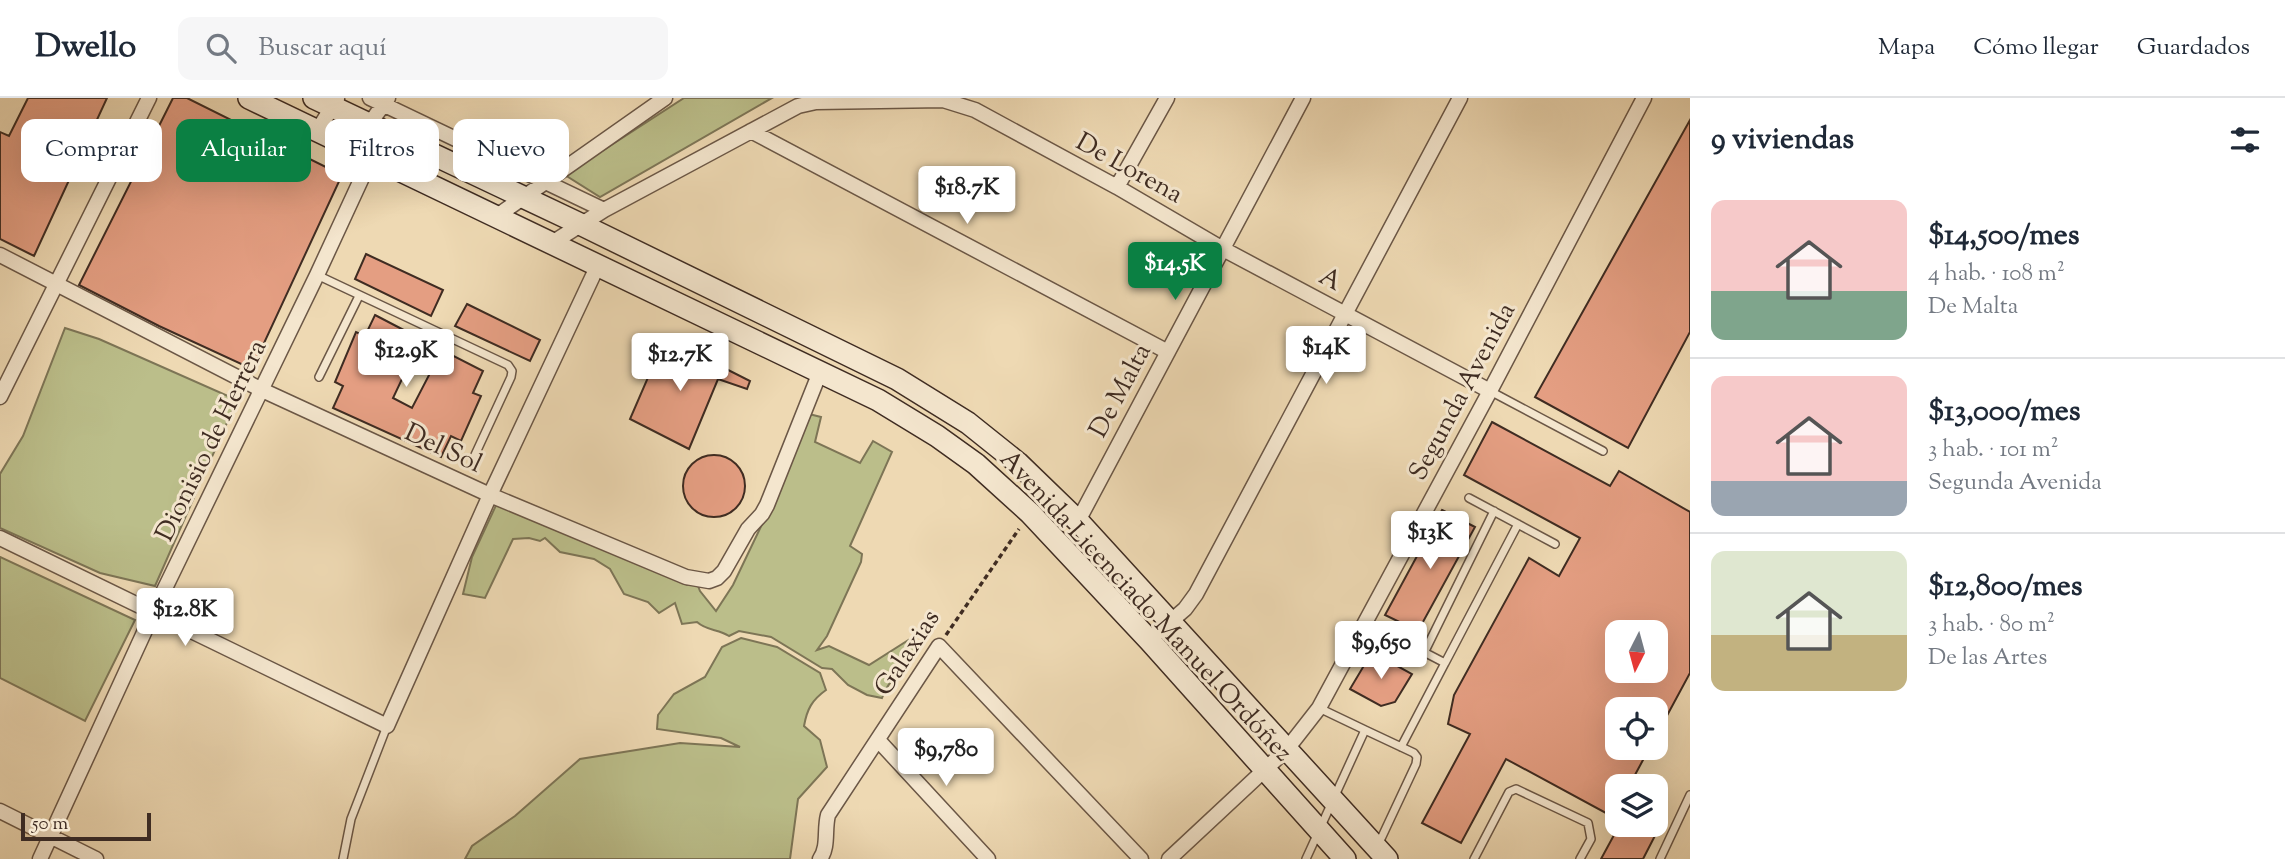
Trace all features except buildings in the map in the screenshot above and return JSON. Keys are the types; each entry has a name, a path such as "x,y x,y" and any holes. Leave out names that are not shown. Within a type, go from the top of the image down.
{"main road":[{"name":"Avenida Licenciado Manuel Ordóñez","path":"249,98 325,134"},
{"name":"Avenida Licenciado Manuel Ordóñez","path":"328,101 361,119"},
{"name":"Avenida Licenciado Manuel Ordóñez","path":"439,157 897,379 978,431 1018,463 1078,521 1382,853"},
{"name":"Avenida Licenciado Manuel Ordóñez","path":"426,182 878,400 937,436 976,464 1030,513 1149,640 1345,859"}],"street":[{"path":"0,397 149,98"},
{"path":"370,98 386,101 453,134"},
{"path":"1117,187 1167,98"},
{"name":"De Malta","path":"1078,521 1303,98"},
{"path":"1149,640 1185,609 1196,594 1460,98"},
{"name":"Segunda Avenida","path":"1169,859 1287,749 1319,708 1490,391 1643,98"},
{"path":"569,165 659,99"},
{"name":"De Lorena","path":"552,243 604,210 798,106 816,102 943,100 975,110 1223,248"},
{"path":"318,130 328,101"},
{"name":"Dionisio de Herrera","path":"373,119 386,101"},
{"path":"751,131 1168,352"},
{"name":"Dionisio de Herrera","path":"40,859 153,613 317,275 351,182"},
{"path":"498,216 546,182"},
{"path":"549,182 604,210"},
{"name":"A","path":"1223,248 1490,391"},
{"name":"Del Sol","path":"0,255 262,390 490,495 686,577 717,579 748,530 762,514 820,372"},
{"path":"0,538 387,726 490,495 598,265"},
{"path":"939,646 1141,859"},
{"name":"Galaxias","path":"827,856 825,827 828,814 939,646"},
{"path":"878,740 988,859"},
{"path":"0,811 89,857"}],"lane":[{"path":"317,275 508,365 512,371 511,377 474,457"},
{"path":"319,377 359,296"},
{"path":"1490,391 1603,451"},
{"path":"1469,498 1555,544"},
{"path":"1424,653 1494,511"},
{"path":"1401,747 1518,524"},
{"path":"1391,635 1445,663"},
{"path":"1319,708 1414,753 1417,757 1382,853"},
{"path":"343,859 351,819 387,726"},
{"path":"1306,859 1365,730"},
{"path":"1474,859 1509,792 1516,789 1588,823 1591,839 1580,859"},
{"path":"1660,859 1690,795"}],"path":[{"name":"Galaxias","path":"939,646 1030,513"}],"green space":[{"path":"684,98 772,98 600,197 569,178 569,172"},
{"path":"65,328 99,339 237,400 155,586 100,573 0,528 0,474 23,436"},
{"path":"809,414 821,417 815,442 860,463 873,441 892,452 850,546 862,554 861,562 827,636 817,650 829,646 869,665 910,639 914,646 914,658 890,684 882,698 867,695 848,685 832,669 822,668 771,637 739,631 729,636 697,622 682,624 675,603 659,613 648,602 624,594 610,569 594,559 560,552 545,538 540,541 529,538 513,539 485,598 463,594 472,557 498,501 663,572 687,585 696,581 700,591 716,611 733,585 776,495"},
{"path":"0,557 135,620 85,721 0,678"},
{"path":"741,638 777,647 820,673 826,690 811,705 804,726 820,740 827,767 798,799 790,859 465,859 472,846 515,816 580,759 680,743 740,747 721,738 657,729 658,715 674,694 705,677 722,647"}]}
